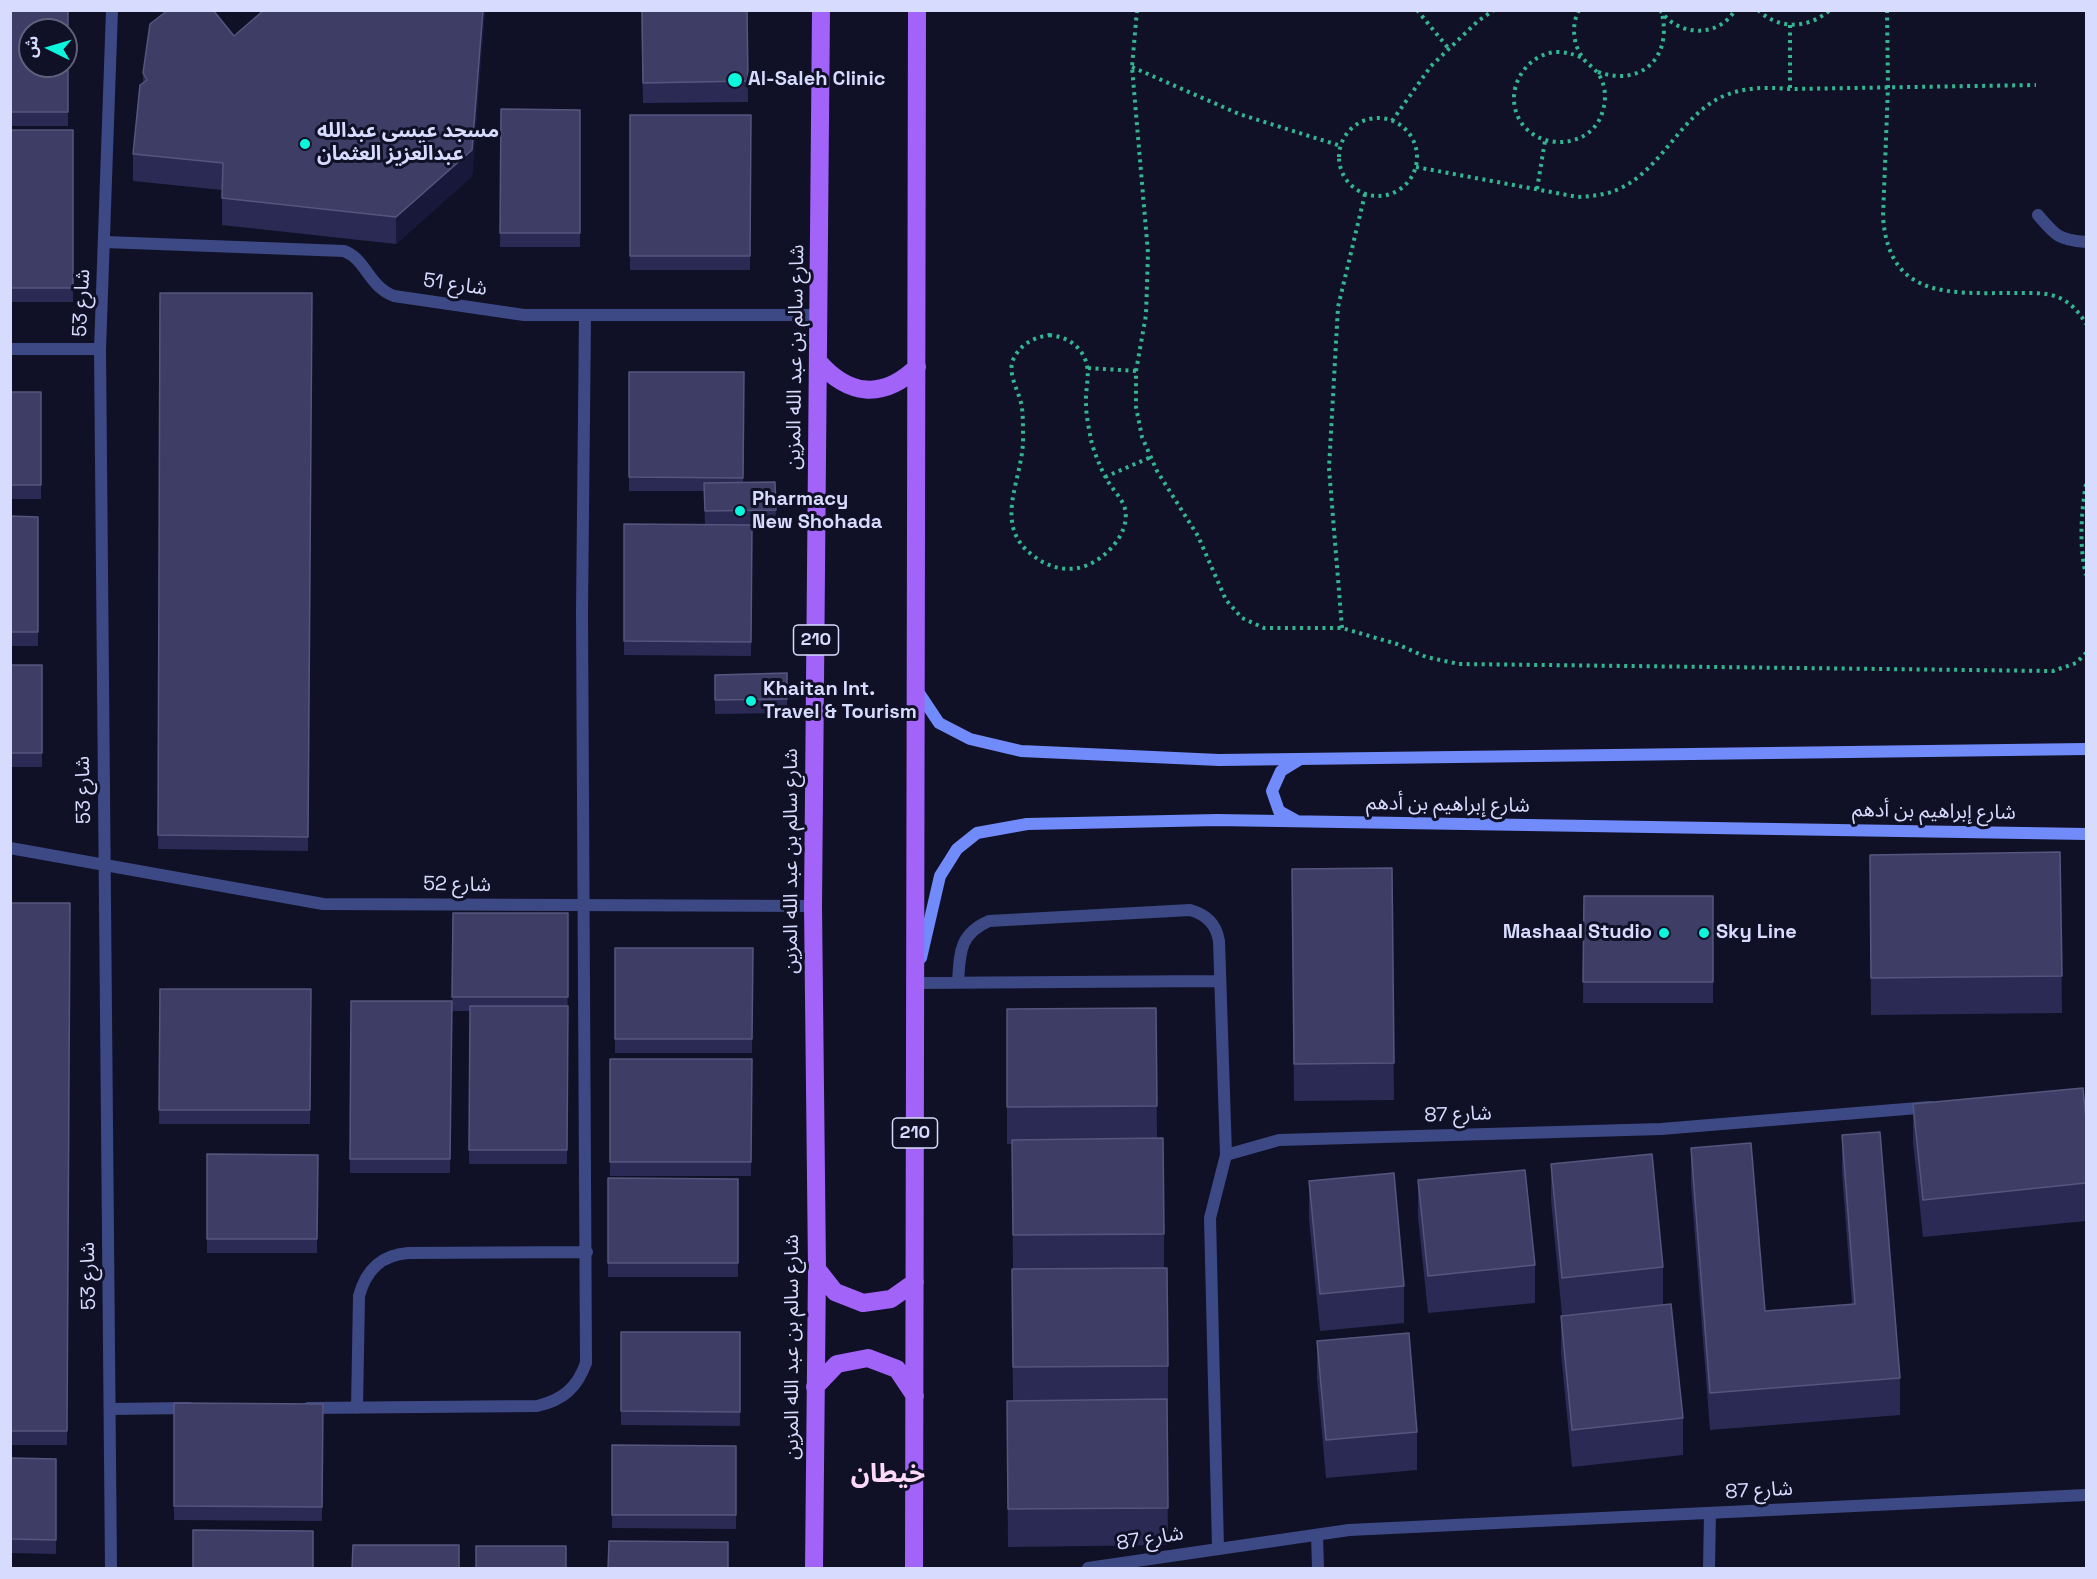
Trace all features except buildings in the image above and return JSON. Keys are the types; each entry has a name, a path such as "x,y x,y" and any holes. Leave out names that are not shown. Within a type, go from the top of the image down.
{"main road":[{"name":"شارع سالم بن عبد الله المزين","path":"814,1569 817,1269 813,906 821,10"},
{"name":"210","path":"914,1569 917,10"},
{"path":"818,361 839,381 866,390 894,385 917,367"},
{"path":"817,1269 835,1292 863,1303 891,1299 915,1282"},
{"path":"816,1387 837,1364 868,1358 897,1369 915,1396"}],"street":[{"name":"شارع 53","path":"111,1569 99,350 105,242 112,10"},
{"path":"2038,215 2053,232 2066,241 2086,242"},
{"name":"51 شارع","path":"105,242 344,251 354,255 382,292 394,296 524,315 819,315"},
{"path":"298,1408 537,1406 551,1403 574,1388 586,1363 582,612 585,316"},
{"path":"10,349 99,350"},
{"path":"917,690 939,723 970,739 1021,751 1219,760 2086,749"},
{"path":"1298,822 1279,811 1272,791 1281,771 1300,759"},
{"name":"شارع إبراهيم بن أدهم","path":"915,983 940,876 957,849 977,832 1027,824 1217,820 2086,834"},
{"name":"شارع 52","path":"10,848 105,863 323,904 813,906"},
{"path":"958,982 963,943 970,932 989,921 1190,910 1211,921 1217,930 1226,1155 1210,1218 1218,1548"},
{"path":"915,983 1219,981"},
{"name":"شارع 87","path":"1226,1155 1280,1140 1660,1129 1944,1106"},
{"path":"357,1408 359,1296 365,1278 377,1263 386,1257 408,1253 587,1252"},
{"path":"110,1409 204,1408"},
{"name":"شارع 87","path":"1088,1569 1349,1530 2086,1496"},
{"path":"1709,1569 1710,1513"},
{"path":"1317,1534 1318,1569"}],"path":[{"path":"1137,10 1132,67 1148,253 1146,315 1136,371 1136,407 1142,437 1157,471 1198,536 1226,600 1242,618 1264,628 1342,628 1396,644 1426,657 1459,664 2053,671 2076,663 2086,652"},
{"path":"1417,10 1449,49"},
{"path":"1392,121 1431,66 1478,21 1494,10"},
{"path":"1580,10 1574,29 1576,45 1582,58"},
{"path":"1661,12 1674,25 1689,31 1705,31 1720,25 1735,10"},
{"path":"1758,10 1774,21 1790,25 1806,24 1822,18 1830,10"},
{"path":"1887,10 1888,87 1884,233 1896,262 1919,284 1934,290 2035,293 2059,297 2079,312 2086,324"},
{"path":"1597,72 1624,77 1638,74 1650,66 1664,42 1665,28 1661,12"},
{"path":"1790,25 1790,89"},
{"path":"1553,52 1569,53 1582,58 1597,72 1602,81 1605,97 1603,111 1597,124 1587,135 1574,141 1559,143 1545,141 1532,134 1521,122 1515,108 1515,93 1519,78 1527,66 1539,57 1553,52"},
{"path":"1132,67 1239,114 1341,146"},
{"path":"1416,167 1578,197 1599,196 1619,189 1637,178 1690,120 1706,106 1725,95 1747,89 2036,85"},
{"path":"1380,118 1392,121 1404,128 1413,140 1417,153 1416,167 1411,179 1390,195 1365,194 1355,189 1341,169 1339,158 1341,146 1347,134 1356,125 1380,118"},
{"path":"1537,189 1545,141"},
{"path":"1342,628 1329,468 1338,307 1365,194"},
{"path":"1049,335 1067,339 1074,344 1085,359 1088,368 1086,405 1092,442 1105,477 1125,509 1124,522 1120,536 1103,557 1077,568 1050,566 1026,551 1013,527 1010,513 1024,447 1022,407 1011,368 1024,345 1040,336 1049,335"},
{"path":"1088,368 1136,371"},
{"path":"1105,477 1151,457"},
{"path":"2086,484 2082,508 2086,575"}],"place":[{"name":"Al-Saleh Clinic","path":"735,80"},
{"name":"مسجد عيسى عبدالله عبدالعزيز العثمان","path":"305,144"},
{"name":"Pharmacy New Shohada","path":"740,511"},
{"name":"Khaitan Int. Travel & Tourism","path":"751,701"},
{"name":"Mashaal Studio","path":"1664,933"},
{"name":"Sky Line","path":"1704,933"}],"district":[{"name":"خيطان","path":"888,1475"}]}
